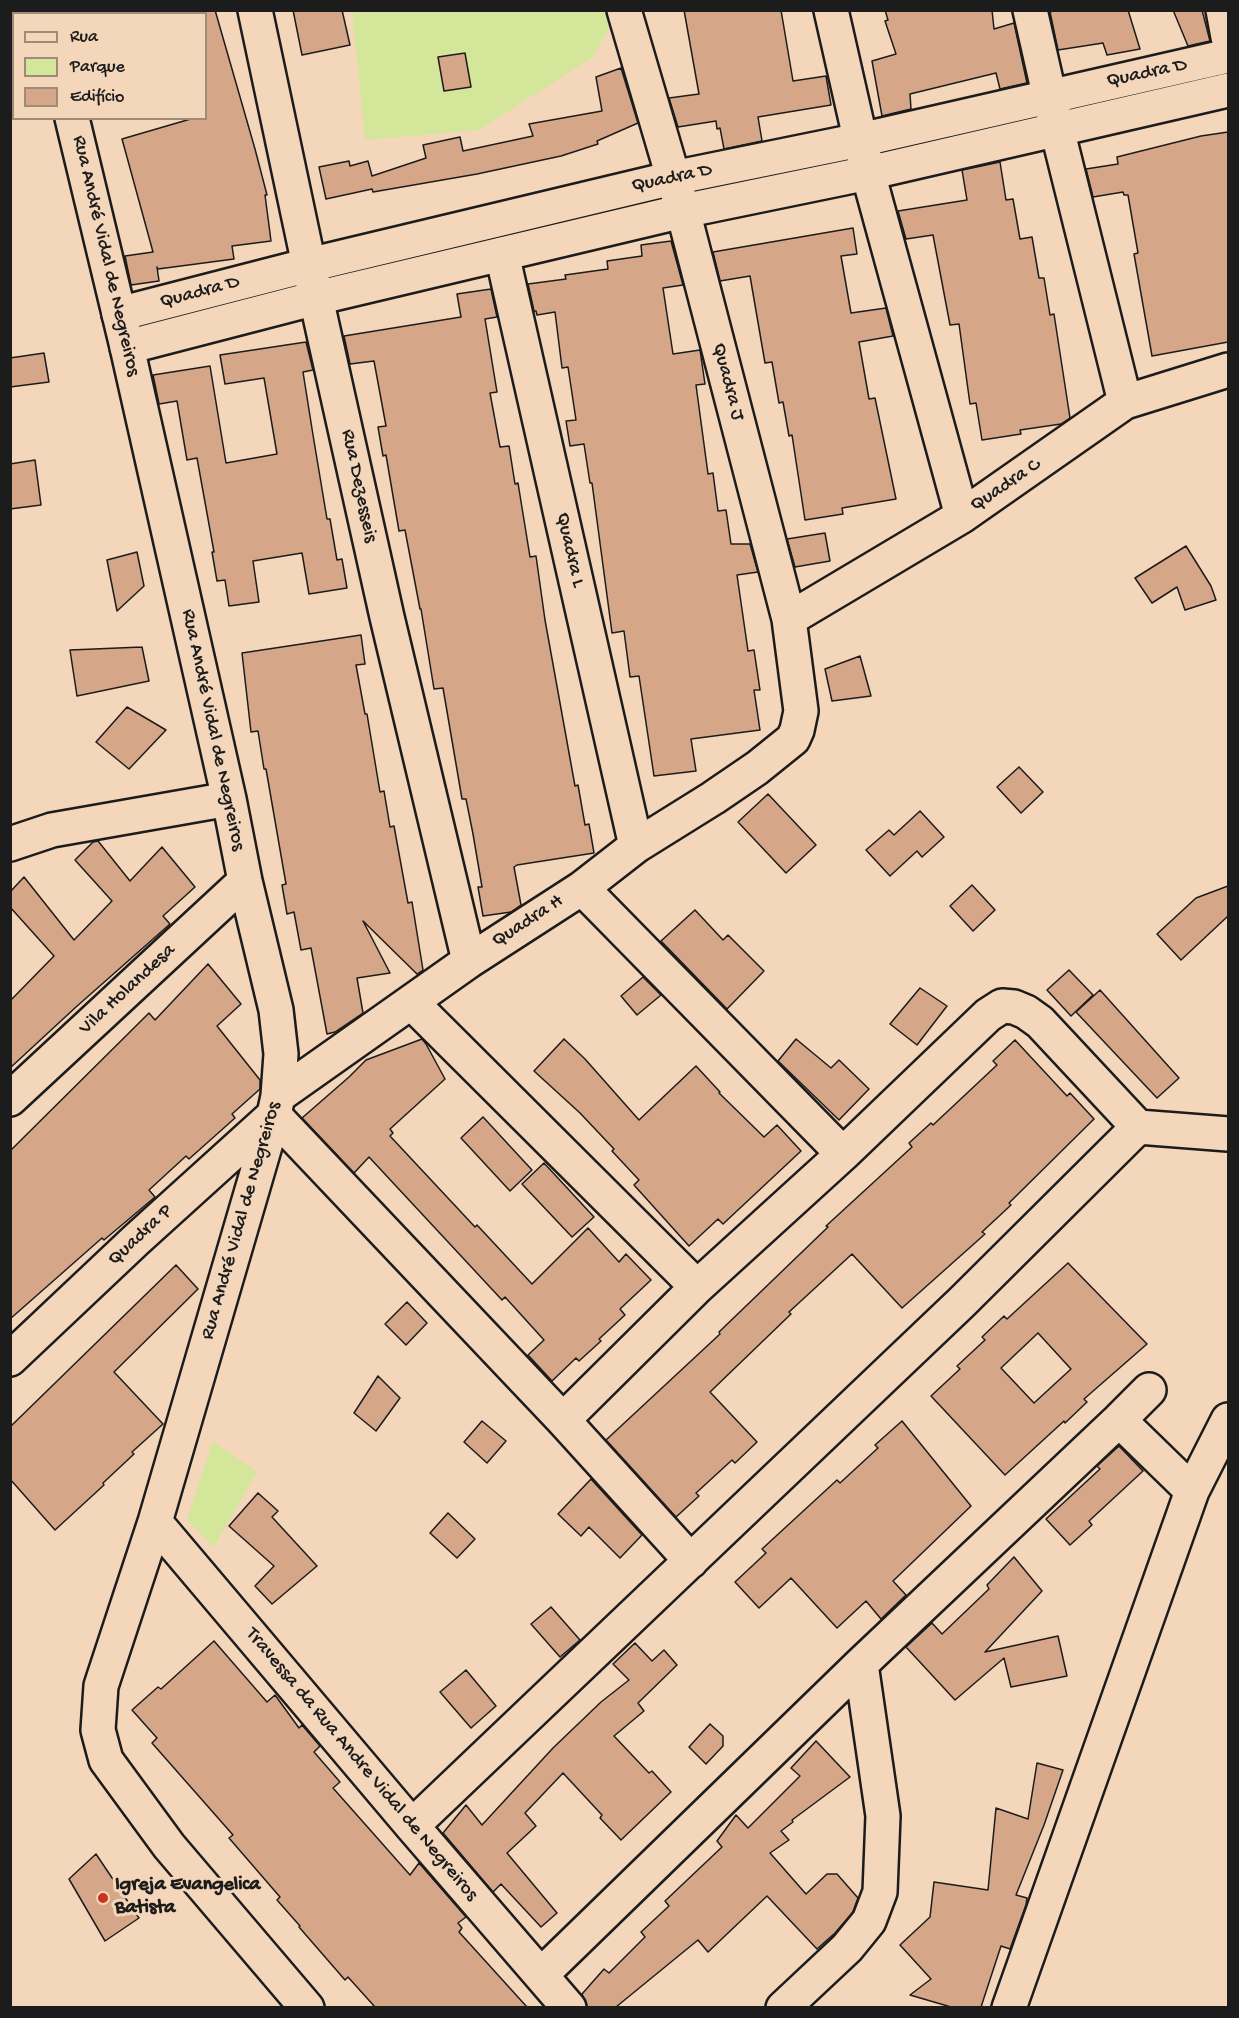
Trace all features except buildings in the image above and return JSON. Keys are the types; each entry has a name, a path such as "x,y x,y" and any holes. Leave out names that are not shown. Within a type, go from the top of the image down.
{"street":[{"name":"Rua Dezesseis","path":"255,10 387,617 469,961"},
{"name":"Quadra J","path":"624,10 683,211 789,619 801,711 793,739 780,751"},
{"path":"831,10 868,173 962,516"},
{"path":"1030,10 1125,402"},
{"path":"1222,10 1228,37"},
{"name":"Quadra D","path":"119,314 309,265 673,178 860,140 1228,56"},
{"name":"Quadra D","path":"127,347 316,298 683,211 868,173 1228,90"},
{"name":"Rua André Vidal de Negreiros","path":"72,120 127,347 229,799 245,881 276,1010 281,1054 276,1106 155,1522 101,1686 98,1730 106,1760 169,1846 307,2007"},
{"name":"Quadra L","path":"502,254 636,846"},
{"name":"Quadra C","path":"789,619 962,516 1125,402 1228,370"},
{"name":"Quadra H","path":"276,1106 411,1002 469,961 582,888 636,846 713,798 780,751"},
{"path":"10,844 52,830 229,799"},
{"name":"Vila Holandesa","path":"10,1099 245,881"},
{"path":"582,888 843,1154"},
{"path":"411,1002 698,1287"},
{"path":"563,1420 698,1287 843,1154 988,1015 1002,1006 1014,1007 1026,1012 1040,1022 1138,1127 1228,1134"},
{"path":"276,1106 691,1561"},
{"name":"Quadra P","path":"10,1359 276,1106"},
{"path":"412,1826 962,1302 1138,1127"},
{"path":"541,1974 861,1664 1149,1390"},
{"path":"1119,1420 1192,1491"},
{"path":"1009,2007 1192,1491 1228,1420"},
{"name":"Travessa da Rua Andre Vidal de Negreiros","path":"155,1522 412,1826 569,2007"},
{"path":"783,2007 847,1948 869,1921 880,1892 883,1816 861,1664"}],"green space":[{"path":"352,11 619,11 593,57 479,130 365,140"},
{"path":"213,1441 257,1472 214,1547 187,1520"}],"place":[{"name":"Igreja Evangelica Batista","path":"103,1898"}]}
